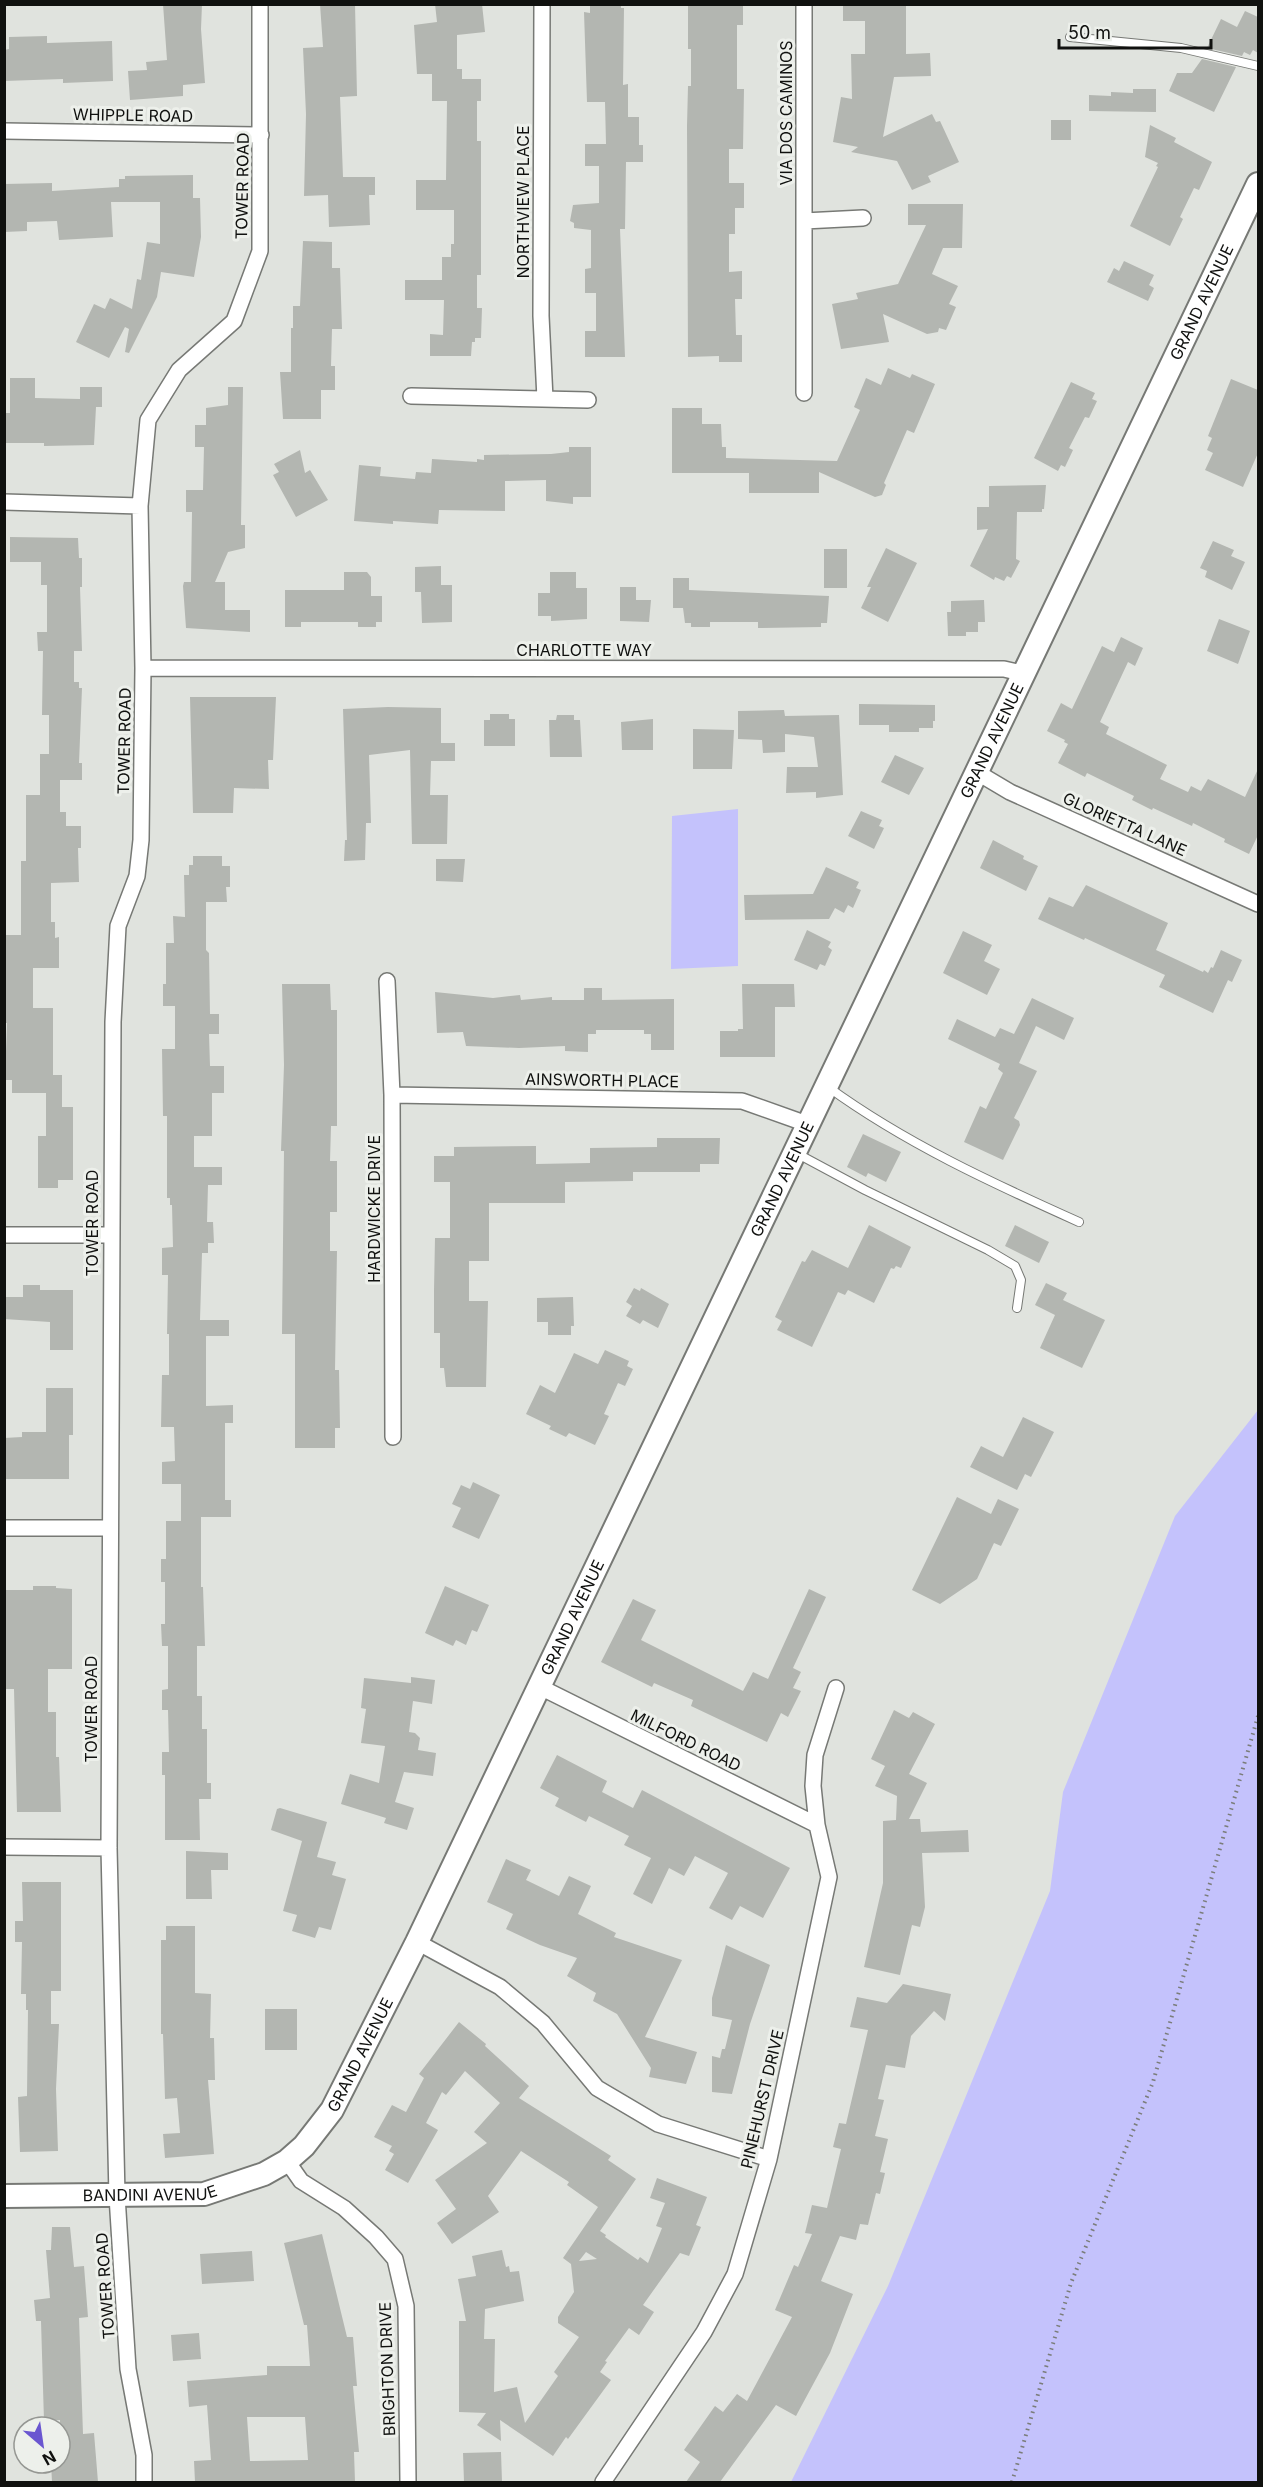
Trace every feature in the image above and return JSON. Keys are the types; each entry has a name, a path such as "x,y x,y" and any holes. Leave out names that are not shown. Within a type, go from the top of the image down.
{"street":[{"name":"TOWER ROAD","path":"144,2482 144,2455 128,2369 117,2196 109,1848 110,1235 113,1022 117,926 137,876 141,840 143,668 140,506 148,420 179,370 234,321 260,251 260,4"},
{"name":"NORTHVIEW PLACE","path":"542,4 541,316 545,399"},
{"name":"VIA DOS CAMINOS","path":"804,4 804,393"},
{"name":"WHIPPLE ROAD","path":"4,131 261,135"},
{"name":"GRAND AVENUE","path":"287,2161 304,2146 332,2110 417,1942 1258,184"},
{"path":"804,221 863,218"},
{"path":"411,396 588,399"},
{"path":"4,502 140,506"},
{"name":"CHARLOTTE WAY","path":"143,668 992,669 1025,674"},
{"name":"GLORIETTA LANE","path":"978,773 1010,792 1258,904"},
{"name":"HARDWICKE DRIVE","path":"387,981 392,1095 393,1437"},
{"name":"AINSWORTH PLACE","path":"392,1095 742,1101 807,1124"},
{"path":"4,1235 110,1235"},
{"path":"4,1528 110,1528"},
{"name":"MILFORD ROAD","path":"540,1687 817,1825"},
{"name":"PINEHURST DRIVE","path":"603,2482 705,2332 735,2274 769,2159 829,1877 817,1825 813,1786 815,1755 836,1688"},
{"path":"4,1847 109,1848"},
{"path":"417,1942 500,1987 543,2023 597,2088 658,2124 769,2159"},
{"name":"BANDINI AVENUE","path":"4,2196 204,2194 264,2174 287,2161"},
{"name":"BRIGHTON DRIVE","path":"287,2161 301,2181 344,2208 395,2259 406,2306 408,2482"}],"lane":[{"path":"1070,37 1181,48 1258,66"},
{"path":"827,1086 850,1103 968,1172 1079,1222"},
{"path":"795,1152 1015,1266 1021,1280 1017,1308"}],"path":[{"path":"1012,2482 1071,2283 1153,2082 1258,1716"}],"shaded area":[{"path":"738,809 738,966 671,969 672,816"},
{"path":"1258,1410 1258,2482 791,2482 888,2286 1050,1891 1063,1792 1175,1516"}],"building":[{"path":"163,4 202,4 201,29 205,83 183,85 183,96 130,100 128,71 147,70 146,62 167,60"},
{"path":"320,4 355,4 357,96 340,97 343,177 375,177 375,195 369,195 370,225 329,227 328,195 304,196 306,114 303,48 323,47"},
{"path":"435,4 482,4 485,32 457,35 457,69 462,69 462,79 481,79 481,101 477,101 477,141 481,141 481,275 477,275 477,308 482,308 481,338 475,338 475,342 472,342 471,356 430,356 430,334 443,335 444,300 405,300 405,280 442,280 442,257 451,257 451,244 454,244 454,210 416,210 416,180 446,180 447,101 432,101 432,74 417,74 414,25 437,22"},
{"path":"590,4 621,4 621,8 624,8 623,85 628,84 628,117 639,117 639,145 643,145 643,162 626,162 625,229 620,229 625,357 585,357 585,331 596,331 596,293 585,293 585,269 591,268 591,230 574,228 574,223 570,221 573,205 599,203 599,166 585,166 585,144 606,144 605,102 587,102 584,12 590,13"},
{"path":"688,4 743,4 743,25 737,25 737,89 744,89 743,149 729,149 729,183 744,183 744,208 735,208 735,234 729,234 729,272 742,271 742,299 735,299 736,335 742,335 742,362 719,362 719,356 688,357 687,126 688,86 691,86 691,49 688,49"},
{"path":"843,4 906,4 906,54 930,53 931,76 894,77 883,137 932,114 936,122 940,121 959,162 928,176 931,182 912,190 897,161 851,152 858,147 833,142 841,97 852,99 851,54 865,54 865,21 843,21"},
{"path":"1245,11 1258,17 1258,53 1253,50 1250,55 1244,52 1242,56 1207,48 1221,19 1237,27"},
{"path":"47,36 47,43 112,41 113,81 63,83 63,79 4,81 4,50 9,49 9,37"},
{"path":"1202,59 1236,67 1214,112 1169,91 1177,73 1192,73"},
{"path":"1133,89 1156,89 1156,112 1089,111 1089,95 1111,96 1111,92 1133,93"},
{"path":"1051,120 1071,120 1071,140 1051,140"},
{"path":"1150,125 1176,138 1174,142 1212,162 1199,190 1194,188 1180,217 1183,219 1170,246 1130,226 1158,167 1156,166 1158,163 1145,157"},
{"path":"193,175 193,198 200,198 201,237 194,277 161,272 157,297 129,353 125,352 129,329 125,327 109,358 76,342 94,304 105,309 110,298 132,309 137,279 141,280 147,242 160,244 160,202 111,202 113,237 59,240 57,221 27,222 27,231 4,232 4,184 52,183 52,191 119,187 119,179 125,179 125,176"},
{"path":"908,204 963,204 962,248 943,248 932,274 958,286 949,304 956,307 946,330 939,328 938,332 927,334 883,314 889,342 841,349 832,304 858,299 856,293 898,284 926,225 908,225"},
{"path":"303,241 332,242 332,268 340,268 342,329 332,329 331,366 335,366 335,390 321,390 321,419 283,419 280,372 291,372 293,306 300,306"},
{"path":"1124,261 1154,275 1149,285 1154,288 1148,301 1107,282 1114,268 1119,271"},
{"path":"888,368 910,378 912,374 935,384 914,433 907,430 884,483 886,485 882,495 875,497 819,472 819,493 749,493 749,473 672,473 672,408 702,408 702,424 721,424 722,447 726,447 726,458 837,461 860,410 854,407 866,378 881,385"},
{"path":"10,378 35,378 35,398 80,399 80,387 102,387 102,407 96,407 94,445 44,446 44,443 4,443 4,413 10,413"},
{"path":"1231,379 1258,390 1258,453 1243,487 1205,470 1213,453 1207,450 1212,438 1208,436"},
{"path":"1071,382 1095,393 1092,399 1097,401 1089,418 1085,417 1069,448 1073,450 1065,467 1061,465 1058,471 1034,458"},
{"path":"228,387 243,387 241,525 245,525 245,548 228,552 215,582 225,582 225,610 250,610 250,632 186,628 183,586 184,582 191,582 192,512 186,512 186,490 203,490 204,447 195,447 195,425 206,425 206,408 228,405"},
{"path":"569,447 591,447 591,497 573,497 573,504 546,501 546,480 505,481 505,511 439,510 438,524 354,521 359,465 381,467 380,476 415,479 416,472 431,473 432,459 477,462 477,459 484,460 484,455 551,454 569,452"},
{"path":"300,450 305,473 310,470 328,500 296,517 273,475 279,472 274,464"},
{"path":"1046,485 1042,512 1017,512 1016,559 1020,561 1011,578 1007,576 1004,581 995,577 994,580 970,566 988,529 977,530 977,507 989,507 989,486"},
{"path":"10,537 78,538 79,558 82,558 82,587 80,587 82,651 74,651 74,682 79,682 79,688 82,688 79,763 82,763 82,780 60,780 60,812 66,812 66,826 81,826 81,848 78,848 79,882 51,883 51,922 55,922 55,938 59,937 59,968 33,968 33,1008 53,1008 53,1075 62,1075 62,1107 73,1107 73,1180 58,1180 58,1188 38,1188 38,1136 46,1136 46,1093 12,1093 12,1080 5,1080 7,1023 4,1023 4,935 21,935 21,861 26,861 26,795 40,795 40,754 49,754 49,715 42,715 43,651 38,651 37,632 47,632 47,585 41,585 41,562 10,562"},
{"path":"1213,541 1234,550 1231,556 1245,562 1232,590 1205,577 1207,571 1200,568"},
{"path":"886,548 917,563 888,622 861,608 871,587 867,587"},
{"path":"824,549 847,549 847,588 824,588"},
{"path":"441,566 441,585 452,585 452,622 422,623 421,592 415,592 415,567"},
{"path":"344,572 367,572 371,577 371,596 382,596 382,622 376,622 376,627 358,627 358,622 301,622 301,627 285,627 285,590 344,590"},
{"path":"550,572 576,572 576,588 587,588 587,619 551,621 551,616 538,616 538,593 550,593"},
{"path":"673,578 689,578 689,590 829,596 827,623 821,623 821,627 758,628 758,622 710,622 710,627 691,627 691,623 685,623 683,608 673,608"},
{"path":"620,587 636,587 636,600 651,600 649,622 620,621"},
{"path":"984,600 985,622 978,622 978,632 966,632 966,636 948,636 947,612 951,612 951,601"},
{"path":"1219,619 1250,631 1238,664 1207,651"},
{"path":"1121,637 1143,648 1135,666 1128,662 1100,722 1109,727 1106,734 1167,765 1160,779 1188,792 1191,786 1201,791 1208,779 1245,797 1258,769 1258,835 1249,854 1193,823 1192,826 1153,808 1152,810 1132,800 1134,796 1087,773 1085,777 1058,763 1068,744 1064,742 1065,740 1047,731 1061,703 1072,709 1102,646 1114,652"},
{"path":"190,697 276,697 273,760 268,760 269,789 234,788 233,813 193,813"},
{"path":"859,704 935,705 935,721 933,721 933,728 919,728 919,732 889,732 889,725 859,725"},
{"path":"441,708 441,743 455,743 455,761 431,761 430,795 448,795 447,844 412,844 410,750 369,755 371,823 366,823 365,860 344,861 345,840 347,840 343,709"},
{"path":"784,710 785,716 839,715 843,795 816,798 816,792 786,793 787,767 818,767 814,737 785,734 785,752 763,753 762,740 738,739 738,711"},
{"path":"490,714 509,714 509,719 515,719 515,746 484,746 484,720 490,720"},
{"path":"557,715 574,715 574,720 580,720 582,757 550,757 549,720 556,720"},
{"path":"653,719 653,750 622,750 621,722"},
{"path":"693,729 734,730 732,769 693,769"},
{"path":"895,755 924,768 909,795 881,782"},
{"path":"861,811 882,820 879,826 884,828 874,849 848,836"},
{"path":"993,840 1038,866 1026,891 980,868"},
{"path":"193,856 222,856 222,866 230,866 230,887 226,887 227,902 206,902 210,1014 219,1014 219,1034 209,1034 210,1066 224,1066 224,1093 212,1093 212,1136 194,1136 194,1167 222,1167 222,1185 208,1185 207,1222 213,1222 214,1243 208,1243 208,1253 202,1253 200,1320 229,1320 229,1336 206,1336 206,1406 233,1405 233,1423 225,1423 225,1500 231,1500 231,1517 201,1517 201,1587 203,1587 205,1646 197,1646 197,1696 202,1696 202,1729 207,1729 207,1783 211,1783 211,1799 199,1799 200,1840 165,1840 165,1775 162,1775 162,1752 169,1752 168,1710 162,1710 162,1690 168,1689 168,1646 162,1646 161,1624 165,1624 165,1582 161,1582 161,1559 166,1559 166,1521 181,1521 181,1484 162,1484 162,1462 175,1461 174,1427 161,1427 162,1375 169,1375 168,1275 162,1275 162,1248 173,1247 172,1205 170,1205 170,1198 167,1198 167,1116 163,1116 162,1049 175,1049 175,1006 163,1006 163,984 166,984 166,943 174,943 173,916 185,917 184,875 189,875 189,865 193,865"},
{"path":"436,859 465,859 463,882 436,881"},
{"path":"826,867 859,882 856,888 861,890 853,908 848,905 844,913 835,908 829,919 745,920 744,895 813,894"},
{"path":"1086,885 1168,923 1156,950 1208,973 1211,967 1213,968 1221,950 1242,960 1232,982 1228,980 1213,1013 1159,987 1165,975 1038,919 1049,897 1073,907"},
{"path":"807,930 831,942 828,947 832,950 825,966 820,964 817,970 794,960"},
{"path":"963,931 992,945 984,961 1000,969 987,995 943,973"},
{"path":"282,984 330,984 331,1010 337,1010 337,1126 331,1126 330,1161 337,1161 337,1212 330,1212 330,1251 337,1251 335,1370 339,1370 340,1428 335,1428 335,1448 295,1448 295,1334 282,1334 284,1151 281,1151 284,1065"},
{"path":"742,984 794,984 795,1007 775,1007 775,1057 720,1057 720,1031 743,1029"},
{"path":"584,988 602,988 602,1000 674,999 674,1050 651,1050 651,1034 644,1034 644,1030 596,1030 596,1034 588,1034 588,1052 565,1051 565,1046 519,1048 466,1046 463,1032 437,1033 435,992 493,998 520,995 521,1000 552,997 552,1000 584,1000"},
{"path":"1032,998 1074,1018 1064,1040 1036,1026 1019,1063 1037,1071 1014,1118 1019,1121 1020,1125 1003,1160 964,1142 980,1106 986,1109 1003,1073 998,1069 1000,1064 948,1039 957,1019 995,1037 1000,1028 1014,1034"},
{"path":"863,1134 901,1152 886,1182 868,1173 866,1177 847,1167"},
{"path":"657,1138 720,1138 719,1164 700,1164 700,1172 633,1172 633,1181 565,1182 565,1203 489,1203 489,1261 469,1261 469,1301 488,1301 486,1387 446,1387 444,1368 440,1368 440,1333 434,1333 435,1238 450,1238 450,1182 434,1182 434,1156 454,1156 454,1147 536,1146 536,1164 590,1163 590,1148 657,1147"},
{"path":"869,1225 911,1247 901,1268 896,1266 894,1269 891,1268 874,1303 848,1290 845,1295 838,1292 812,1347 777,1330 782,1321 775,1317 802,1261 805,1262 812,1250 848,1268"},
{"path":"1015,1225 1049,1242 1039,1263 1005,1246"},
{"path":"1046,1283 1067,1293 1063,1300 1105,1320 1082,1368 1040,1348 1055,1315 1035,1305"},
{"path":"23,1285 40,1285 40,1290 73,1290 73,1350 50,1350 50,1322 4,1319 4,1297 23,1297"},
{"path":"634,1288 640,1291 641,1288 669,1304 658,1328 643,1320 640,1324 626,1316 632,1306 626,1302"},
{"path":"573,1297 574,1326 571,1326 571,1335 548,1335 548,1322 537,1322 537,1298"},
{"path":"605,1350 629,1361 627,1366 633,1369 625,1386 618,1383 604,1414 609,1416 595,1445 569,1433 566,1437 549,1429 551,1426 526,1414 540,1385 555,1393 574,1353 598,1364"},
{"path":"46,1388 73,1388 73,1435 69,1435 69,1479 4,1479 4,1438 22,1437 22,1432 46,1432"},
{"path":"1023,1417 1054,1432 1031,1477 1025,1474 1017,1490 970,1467 981,1446 1003,1457"},
{"path":"473,1482 500,1495 479,1539 452,1527 461,1508 452,1504 461,1485 470,1489"},
{"path":"957,1497 991,1514 998,1499 1019,1509 1001,1546 994,1543 977,1579 940,1604 912,1590"},
{"path":"33,1586 72,1589 72,1669 48,1669 48,1712 56,1712 56,1757 59,1757 61,1812 17,1812 14,1689 4,1689 4,1592 6,1590 33,1590"},
{"path":"445,1586 489,1605 477,1632 472,1630 466,1645 456,1640 453,1646 425,1633"},
{"path":"809,1589 826,1597 793,1668 801,1672 793,1688 801,1691 788,1717 781,1713 767,1742 691,1706 693,1700 654,1683 652,1687 601,1662 633,1599 656,1610 641,1640 743,1691 753,1672 768,1679"},
{"path":"411,1677 435,1680 432,1704 413,1701 409,1732 415,1733 420,1738 418,1750 436,1753 433,1776 404,1772 395,1802 414,1808 407,1830 384,1823 386,1818 341,1804 350,1774 379,1783 385,1746 361,1743 366,1709 361,1708 364,1678 411,1683"},
{"path":"894,1710 909,1718 913,1712 935,1724 909,1774 927,1783 909,1819 920,1819 921,1832 968,1830 969,1852 922,1853 925,1907 920,1927 912,1925 900,1975 864,1967 883,1883 883,1821 896,1820 897,1796 875,1786 885,1766 871,1759"},
{"path":"557,1755 607,1781 602,1792 633,1808 642,1790 790,1868 763,1918 740,1906 732,1920 709,1908 728,1873 695,1856 684,1876 669,1868 652,1904 633,1894 651,1858 624,1845 629,1836 589,1816 586,1822 555,1806 559,1798 540,1788"},
{"path":"277,1809 327,1822 317,1857 336,1862 332,1875 346,1879 331,1930 319,1927 315,1938 292,1931 297,1915 283,1911 302,1841 271,1830"},
{"path":"186,1851 228,1853 228,1870 211,1870 212,1899 186,1899"},
{"path":"506,1859 531,1870 526,1880 559,1896 569,1876 591,1886 578,1914 616,1933 614,1937 682,1960 645,2037 697,2052 686,2084 649,2077 651,2068 617,2014 593,2001 596,1993 567,1976 577,1958 540,1945 506,1929 513,1914 487,1902"},
{"path":"22,1882 61,1882 61,1991 51,1991 51,2024 59,2024 56,2089 58,2151 20,2152 18,2097 27,2096 28,2010 26,2010 26,1994 21,1994 22,1942 15,1942 15,1921 23,1921"},
{"path":"166,1926 195,1926 195,1993 211,1994 210,2038 214,2038 215,2080 208,2080 214,2154 165,2158 163,2134 180,2133 177,2098 165,2099 163,2034 161,2034 161,1940 166,1940"},
{"path":"726,1945 770,1965 750,2024 732,2094 712,2092 712,2056 720,2058 722,2049 725,2049 732,2020 712,2016 712,1998"},
{"path":"903,1984 951,1994 945,2021 934,2011 911,2036 905,2068 886,2065 878,2099 884,2100 875,2136 888,2139 880,2172 885,2173 880,2194 876,2193 868,2225 860,2224 856,2240 840,2236 821,2281 853,2294 830,2353 796,2416 776,2405 720,2482 686,2482 700,2462 684,2450 715,2406 723,2412 737,2394 747,2401 792,2317 775,2310 794,2265 798,2267 812,2234 805,2233 812,2205 827,2208 841,2149 833,2147 839,2123 846,2124 868,2030 850,2027 857,1997 887,2003"},
{"path":"265,2009 297,2009 297,2050 265,2050"},
{"path":"459,2022 486,2044 485,2046 529,2086 519,2098 611,2156 608,2160 636,2179 600,2231 638,2260 640,2257 648,2263 662,2228 656,2226 665,2203 650,2198 657,2178 707,2197 696,2225 701,2227 689,2256 680,2253 643,2305 654,2312 639,2335 629,2328 605,2361 607,2362 600,2372 611,2380 553,2456 500,2420 501,2441 477,2425 486,2413 459,2412 459,2321 466,2321 458,2279 476,2276 472,2256 502,2250 506,2267 509,2266 510,2272 519,2271 524,2301 485,2309 484,2339 495,2339 494,2392 517,2387 525,2423 558,2376 554,2372 579,2337 558,2323 558,2317 574,2292 571,2264 563,2258 598,2207 567,2185 569,2182 521,2151 488,2196 499,2212 452,2244 437,2223 456,2209 435,2180 487,2143 474,2132 500,2103 465,2071 446,2095 442,2092 426,2123 438,2130 408,2183 385,2170 394,2154 389,2151 392,2146 374,2137 392,2105 406,2112 424,2078 419,2074","holes":["586,2252 597,2259 579,2261"]},
{"path":"52,2227 70,2227 74,2267 84,2266 88,2317 79,2318 83,2434 94,2433 98,2482 52,2482 52,2475 72,2475 72,2415 44,2415 41,2321 36,2321 34,2300 50,2298 46,2250 51,2250"},
{"path":"322,2234 347,2337 353,2337 357,2386 353,2386 359,2452 354,2452 355,2482 195,2482 194,2461 211,2460 207,2405 189,2407 187,2381 267,2375 267,2366 310,2366 307,2325 304,2325 284,2243","holes":["247,2417 305,2417 308,2460 250,2461"]},
{"path":"252,2251 254,2281 202,2284 200,2254"},
{"path":"199,2333 201,2359 173,2361 171,2335"},
{"path":"501,2452 502,2482 464,2482 463,2453"}]}
